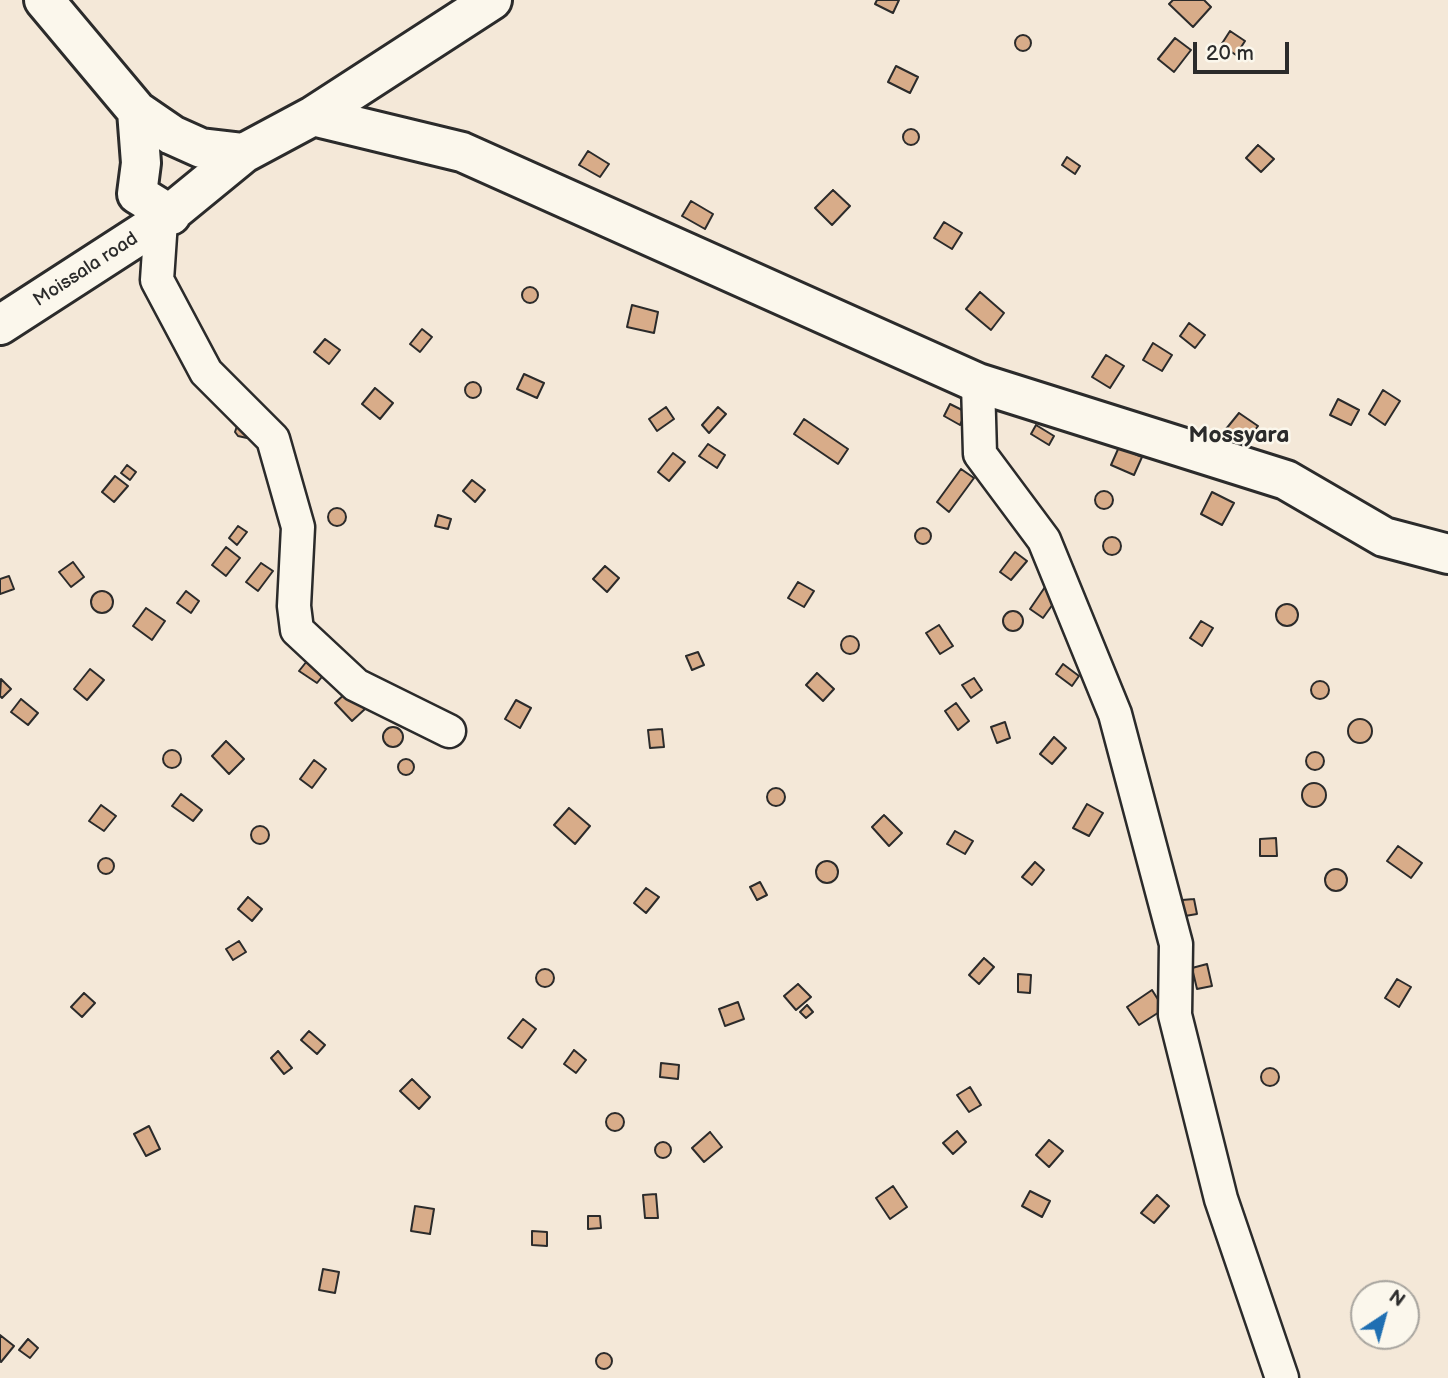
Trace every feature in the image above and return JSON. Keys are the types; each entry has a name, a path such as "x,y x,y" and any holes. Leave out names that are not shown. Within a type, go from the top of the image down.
{"street":[{"path":"44,0 137,111 172,135 201,148 244,153"},
{"name":"Moissala road","path":"0,325 166,218 244,153 313,116 492,0"},
{"path":"137,111 141,163 137,194 166,218 157,280 206,372 273,439 298,527 294,606 298,630 356,685 449,731"},
{"path":"313,116 462,152 978,383 1286,480 1384,537 1448,554"},
{"path":"978,383 980,454 1044,540 1115,714 1176,944 1175,1015 1220,1199 1282,1378"}],"building":[{"path":"877,0 899,0 893,13 875,4"},
{"path":"1173,0 1204,0 1211,7 1193,27 1169,4"},
{"path":"1230,31 1245,41 1236,55 1221,45"},
{"path":"1023,35 1029,37 1029,49 1023,51 1017,49 1015,43 1017,37"},
{"path":"1175,38 1191,50 1174,72 1158,59"},
{"path":"896,66 918,77 910,93 888,82"},
{"path":"911,129 917,131 917,143 911,145 905,143 903,137 905,131"},
{"path":"1258,145 1274,159 1261,172 1246,158"},
{"path":"588,151 609,164 600,177 579,165"},
{"path":"1067,157 1080,166 1075,174 1062,165"},
{"path":"833,190 850,206 832,225 815,208"},
{"path":"691,201 713,214 705,229 682,216"},
{"path":"944,222 962,233 952,249 934,238"},
{"path":"530,287 536,289 536,301 530,303 524,301 522,295 524,289"},
{"path":"980,292 1004,313 991,330 966,309"},
{"path":"632,305 658,312 654,333 627,327"},
{"path":"1189,323 1205,335 1195,348 1180,336"},
{"path":"422,329 432,337 420,352 410,344"},
{"path":"325,339 340,350 329,364 314,352"},
{"path":"1153,343 1172,355 1162,371 1143,360"},
{"path":"1106,355 1124,366 1110,388 1092,377"},
{"path":"524,374 544,383 537,398 517,389"},
{"path":"473,382 479,384 479,396 473,398 467,396 465,390 467,384"},
{"path":"375,388 393,403 380,419 362,404"},
{"path":"1383,390 1400,401 1385,425 1369,414"},
{"path":"1338,399 1359,410 1351,425 1330,415"},
{"path":"950,404 966,412 960,425 944,416"},
{"path":"666,407 674,419 657,431 649,419"},
{"path":"718,407 726,414 709,433 702,425"},
{"path":"1239,413 1258,426 1245,443 1226,429"},
{"path":"804,419 848,449 838,464 794,434"},
{"path":"238,423 251,435 247,438 238,436 235,432"},
{"path":"1036,425 1054,436 1049,445 1031,434"},
{"path":"708,444 725,455 717,468 699,456"},
{"path":"1119,447 1142,457 1134,475 1111,465"},
{"path":"673,453 685,462 669,481 658,472"},
{"path":"127,465 136,472 130,480 121,473"},
{"path":"961,469 974,478 949,512 937,502"},
{"path":"115,476 128,486 114,502 102,492"},
{"path":"472,480 485,490 475,502 463,491"},
{"path":"1104,491 1110,494 1113,500 1110,506 1104,509 1098,506 1095,500 1098,494"},
{"path":"1212,492 1234,503 1222,525 1201,514"},
{"path":"337,508 343,511 346,517 343,523 337,526 331,523 328,517 331,511"},
{"path":"438,515 451,519 448,529 435,526"},
{"path":"238,526 247,532 237,545 229,538"},
{"path":"923,528 929,530 929,542 923,544 917,542 915,536 917,530"},
{"path":"1112,537 1118,540 1121,546 1118,552 1112,555 1106,552 1103,546 1106,540"},
{"path":"226,547 240,558 226,576 212,565"},
{"path":"1015,552 1027,561 1011,580 1000,572"},
{"path":"73,562 84,577 71,587 59,572"},
{"path":"261,563 273,571 258,591 246,582"},
{"path":"605,566 619,578 607,592 593,579"},
{"path":"9,576 14,589 0,594 0,579"},
{"path":"798,582 814,591 804,607 788,598"},
{"path":"1045,587 1058,597 1043,618 1030,609"},
{"path":"102,591 112,598 113,602 106,612 102,613 92,606 91,602 98,592"},
{"path":"186,591 199,601 191,613 177,603"},
{"path":"1287,604 1295,607 1298,615 1295,623 1287,626 1279,623 1276,615 1279,607"},
{"path":"146,608 165,621 152,640 133,626"},
{"path":"1013,611 1020,614 1023,621 1020,628 1013,631 1006,628 1003,621 1006,614"},
{"path":"1201,621 1213,628 1202,646 1190,638"},
{"path":"939,625 953,646 940,654 926,633"},
{"path":"846,636 854,636 859,645 857,652 846,654 841,649 841,641"},
{"path":"698,652 704,665 692,670 686,656"},
{"path":"307,661 325,673 317,683 299,671"},
{"path":"1063,664 1079,676 1072,686 1056,674"},
{"path":"90,669 104,680 87,700 74,689"},
{"path":"817,673 834,689 823,701 806,685"},
{"path":"974,678 982,690 971,698 962,685"},
{"path":"1,679 11,689 2,698 0,696"},
{"path":"1316,681 1324,681 1329,690 1327,697 1316,699 1311,694 1311,686"},
{"path":"348,691 365,709 352,721 335,703"},
{"path":"21,699 38,713 28,725 11,712"},
{"path":"516,700 531,708 520,728 505,719"},
{"path":"956,703 969,721 958,730 945,711"},
{"path":"1360,719 1368,723 1372,731 1368,739 1360,743 1352,739 1348,731 1352,723"},
{"path":"1005,722 1010,738 997,743 991,727"},
{"path":"393,727 400,730 403,737 400,744 393,747 386,744 383,737 386,730"},
{"path":"662,729 664,747 650,748 648,730"},
{"path":"1054,737 1066,748 1052,764 1040,754"},
{"path":"226,741 244,759 229,774 212,756"},
{"path":"172,750 178,753 181,759 178,765 172,768 166,765 163,759 166,753"},
{"path":"1315,752 1321,755 1324,761 1321,767 1315,770 1309,767 1306,761 1309,755"},
{"path":"403,759 409,759 414,767 412,773 403,775 398,770 398,764"},
{"path":"314,760 326,769 312,788 300,779"},
{"path":"1314,783 1325,790 1326,795 1319,806 1314,807 1303,800 1302,795 1309,784"},
{"path":"772,788 780,788 785,797 783,804 772,806 767,801 767,793"},
{"path":"181,794 202,810 193,821 172,806"},
{"path":"1087,804 1103,813 1089,836 1073,828"},
{"path":"101,805 116,816 104,831 89,821"},
{"path":"569,808 590,826 575,844 554,825"},
{"path":"884,815 902,833 889,846 872,827"},
{"path":"260,826 266,829 269,835 266,841 260,844 254,841 251,835 254,829"},
{"path":"955,831 973,841 965,854 947,844"},
{"path":"1276,838 1277,856 1260,856 1260,839"},
{"path":"1398,846 1422,863 1411,878 1387,861"},
{"path":"106,858 112,860 112,872 106,874 100,872 98,866 100,860"},
{"path":"827,861 835,864 838,872 835,880 827,883 819,880 816,872 819,864"},
{"path":"1035,862 1044,870 1032,885 1022,877"},
{"path":"1336,869 1346,876 1347,880 1340,890 1336,891 1326,884 1325,880 1332,870"},
{"path":"760,882 767,895 757,900 750,887"},
{"path":"646,888 659,897 646,913 634,903"},
{"path":"248,897 262,909 252,921 238,909"},
{"path":"1194,899 1197,914 1185,916 1182,900"},
{"path":"239,941 246,952 233,960 226,949"},
{"path":"984,958 994,967 979,984 969,975"},
{"path":"1207,964 1212,986 1197,989 1192,968"},
{"path":"545,969 551,972 554,978 551,984 545,987 539,984 536,978 539,972"},
{"path":"1018,974 1031,975 1030,993 1018,992"},
{"path":"1397,979 1411,987 1399,1007 1385,998"},
{"path":"798,984 811,997 796,1010 784,996"},
{"path":"1152,990 1164,1009 1139,1025 1127,1007"},
{"path":"84,993 95,1003 82,1017 71,1007"},
{"path":"738,1002 744,1019 725,1026 719,1009"},
{"path":"807,1005 813,1012 806,1018 800,1012"},
{"path":"523,1019 536,1029 522,1048 508,1038"},
{"path":"309,1031 325,1045 317,1054 301,1040"},
{"path":"574,1050 586,1060 576,1073 564,1064"},
{"path":"278,1051 292,1068 284,1074 271,1058"},
{"path":"661,1063 679,1065 678,1079 660,1077"},
{"path":"1270,1068 1276,1071 1279,1077 1276,1083 1270,1086 1264,1083 1261,1077 1264,1071"},
{"path":"412,1079 430,1097 419,1109 400,1091"},
{"path":"970,1087 981,1105 969,1112 957,1095"},
{"path":"611,1113 619,1113 624,1122 622,1129 611,1131 606,1126 606,1118"},
{"path":"149,1126 160,1149 146,1156 134,1134"},
{"path":"957,1131 966,1142 953,1154 943,1143"},
{"path":"710,1132 722,1147 704,1162 692,1148"},
{"path":"1049,1140 1063,1151 1049,1167 1036,1155"},
{"path":"663,1142 669,1144 669,1156 663,1158 657,1156 655,1150 657,1144"},
{"path":"893,1186 907,1207 890,1219 876,1198"},
{"path":"1030,1191 1050,1201 1042,1217 1022,1206"},
{"path":"656,1194 658,1218 645,1218 643,1195"},
{"path":"1157,1195 1169,1206 1154,1223 1141,1213"},
{"path":"415,1206 434,1209 430,1234 411,1231"},
{"path":"588,1216 600,1216 601,1228 588,1229"},
{"path":"532,1231 547,1232 547,1246 532,1245"},
{"path":"323,1269 339,1272 335,1293 319,1290"},
{"path":"0,1335 14,1346 1,1362 0,1361"},
{"path":"28,1339 38,1348 30,1358 19,1350"},
{"path":"604,1353 610,1355 610,1367 604,1369 598,1367 596,1361 598,1355"}],"district":[{"name":"Mossyara","path":"1239,436"}]}
